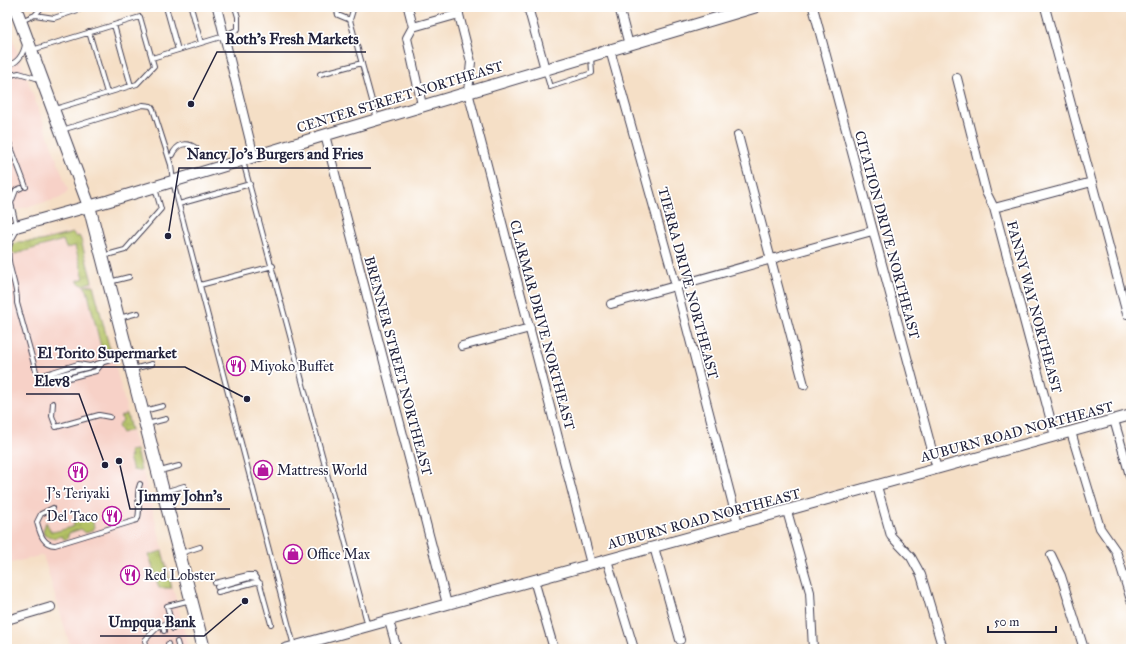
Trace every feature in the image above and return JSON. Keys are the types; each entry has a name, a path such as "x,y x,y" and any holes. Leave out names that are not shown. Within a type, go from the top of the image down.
{"main road":[{"path":"15,7 89,206 204,649"},
{"name":"CENTER STREET NORTHEAST","path":"14,227 173,182 325,134 755,7"}],"street":[{"path":"216,7 254,157"},
{"path":"408,7 413,27"},
{"path":"528,7 545,69"},
{"path":"619,7 628,45"},
{"name":"CITATION DRIVE NORTHEAST","path":"813,7 936,469"},
{"path":"1045,7 1127,314"},
{"path":"422,106 407,38 413,27 458,10 471,62 468,92"},
{"name":"TIERRA DRIVE NORTHEAST","path":"610,50 676,286 738,524"},
{"name":"FANNY WAY NORTHEAST","path":"957,78 986,192 994,208 1055,436"},
{"name":"CLARMAR DRIVE NORTHEAST","path":"468,92 591,564"},
{"name":"BRENNER STREET NORTHEAST","path":"325,134 447,604"},
{"path":"738,135 804,385"},
{"path":"994,208 1092,182"},
{"path":"611,304 872,231"},
{"path":"462,346 530,328"},
{"name":"AUBURN ROAD NORTHEAST","path":"289,648 1131,415"},
{"path":"1114,420 1131,479"},
{"path":"1071,432 1100,528 1112,543 1116,551 1131,600"},
{"path":"877,486 891,536 911,557 921,575 943,649"},
{"path":"787,511 810,592 813,649"},
{"path":"654,547 680,640"},
{"path":"1051,555 1061,576 1084,649"},
{"path":"607,560 634,649"},
{"path":"534,580 554,649"},
{"path":"7,620 51,608"},
{"path":"389,621 397,649"}],"lane":[{"path":"20,21 35,15 42,7"},
{"path":"35,15 54,18 88,7"},
{"path":"166,7 178,50"},
{"path":"191,7 201,43"},
{"path":"152,58 224,36 238,29 238,18 235,7"},
{"path":"336,7 338,15 350,20"},
{"path":"352,7 353,10 350,20 377,119"},
{"path":"31,50 140,17 154,66 138,84 53,109"},
{"path":"114,25 131,86"},
{"path":"89,32 107,93"},
{"path":"7,66 14,64 23,53 27,39"},
{"path":"545,69 550,87 592,73 591,56"},
{"path":"320,74 362,63"},
{"path":"7,76 19,73 42,80"},
{"path":"62,130 138,106 151,106 171,165 173,182 200,285 289,648"},
{"path":"7,137 26,187"},
{"path":"172,155 174,150 183,144 196,148"},
{"path":"243,161 273,266 369,626"},
{"path":"179,204 250,184"},
{"path":"102,257 126,250 161,209 155,187"},
{"path":"20,188 16,190 11,203 14,227 10,246 10,268 17,294 16,303 37,375 41,375 45,379 57,381 96,371 103,362"},
{"path":"7,263 10,268"},
{"path":"200,285 273,266"},
{"path":"109,282 129,277"},
{"path":"118,318 138,313"},
{"path":"45,379 114,359"},
{"path":"41,375 78,364 95,364"},
{"path":"132,370 152,364"},
{"path":"54,403 52,416 56,427 99,415 110,417"},
{"path":"142,411 163,406"},
{"path":"146,424 166,419"},
{"path":"158,471 179,466"},
{"path":"53,508 41,514 37,522 44,541 50,545 55,545 137,520 140,509 137,491 140,484"},
{"path":"163,492 184,486"},
{"path":"179,553 200,548"},
{"path":"260,584 256,582 217,588 248,574 254,575 260,584 271,624"},
{"path":"173,629 167,606 191,600"},
{"path":"147,649 145,640 159,626 172,622"},
{"path":"163,625 164,631"},
{"path":"177,642 179,649"}],"shaded area":[{"path":"7,24 68,190 65,195 58,199 7,212"},
{"path":"71,232 77,233 82,238 189,649 71,649 43,555 7,564 7,244 38,240"}],"green space":[{"path":"73,233 76,237 79,236 81,240 92,282 82,285 77,281 84,278 75,246 66,248 63,240 15,254 12,253 13,244 18,242 41,241"},
{"path":"93,285 111,354 107,357 103,355 87,290 84,286"},
{"path":"127,414 131,430 122,433 118,426 123,420 120,417"},
{"path":"136,450 141,470 139,471 133,470 129,457 131,456 129,451"},
{"path":"91,515 94,527 91,531 86,533 81,529 69,533 67,539 64,539 61,536 54,538 44,535 43,531 46,522 51,532 53,532 74,526 73,521"},
{"path":"162,551 172,588 159,588 149,555"}],"place":[{"name":"Roth's Fresh Markets","path":"191,104"},
{"name":"Nancy Jo's Burgers and Fries","path":"168,236"},
{"name":"Miyoko Buffet","path":"236,366"},
{"name":"El Torito Supermarket","path":"247,399"},
{"name":"Jimmy John's","path":"119,461"},
{"name":"Elev8","path":"105,465"},
{"name":"Mattress World","path":"263,470"},
{"name":"J's Teriyaki","path":"78,472"},
{"name":"Del Taco","path":"112,516"},
{"name":"Office Max","path":"293,554"},
{"name":"Red Lobster","path":"130,575"},
{"name":"Umpqua Bank","path":"245,601"}]}
